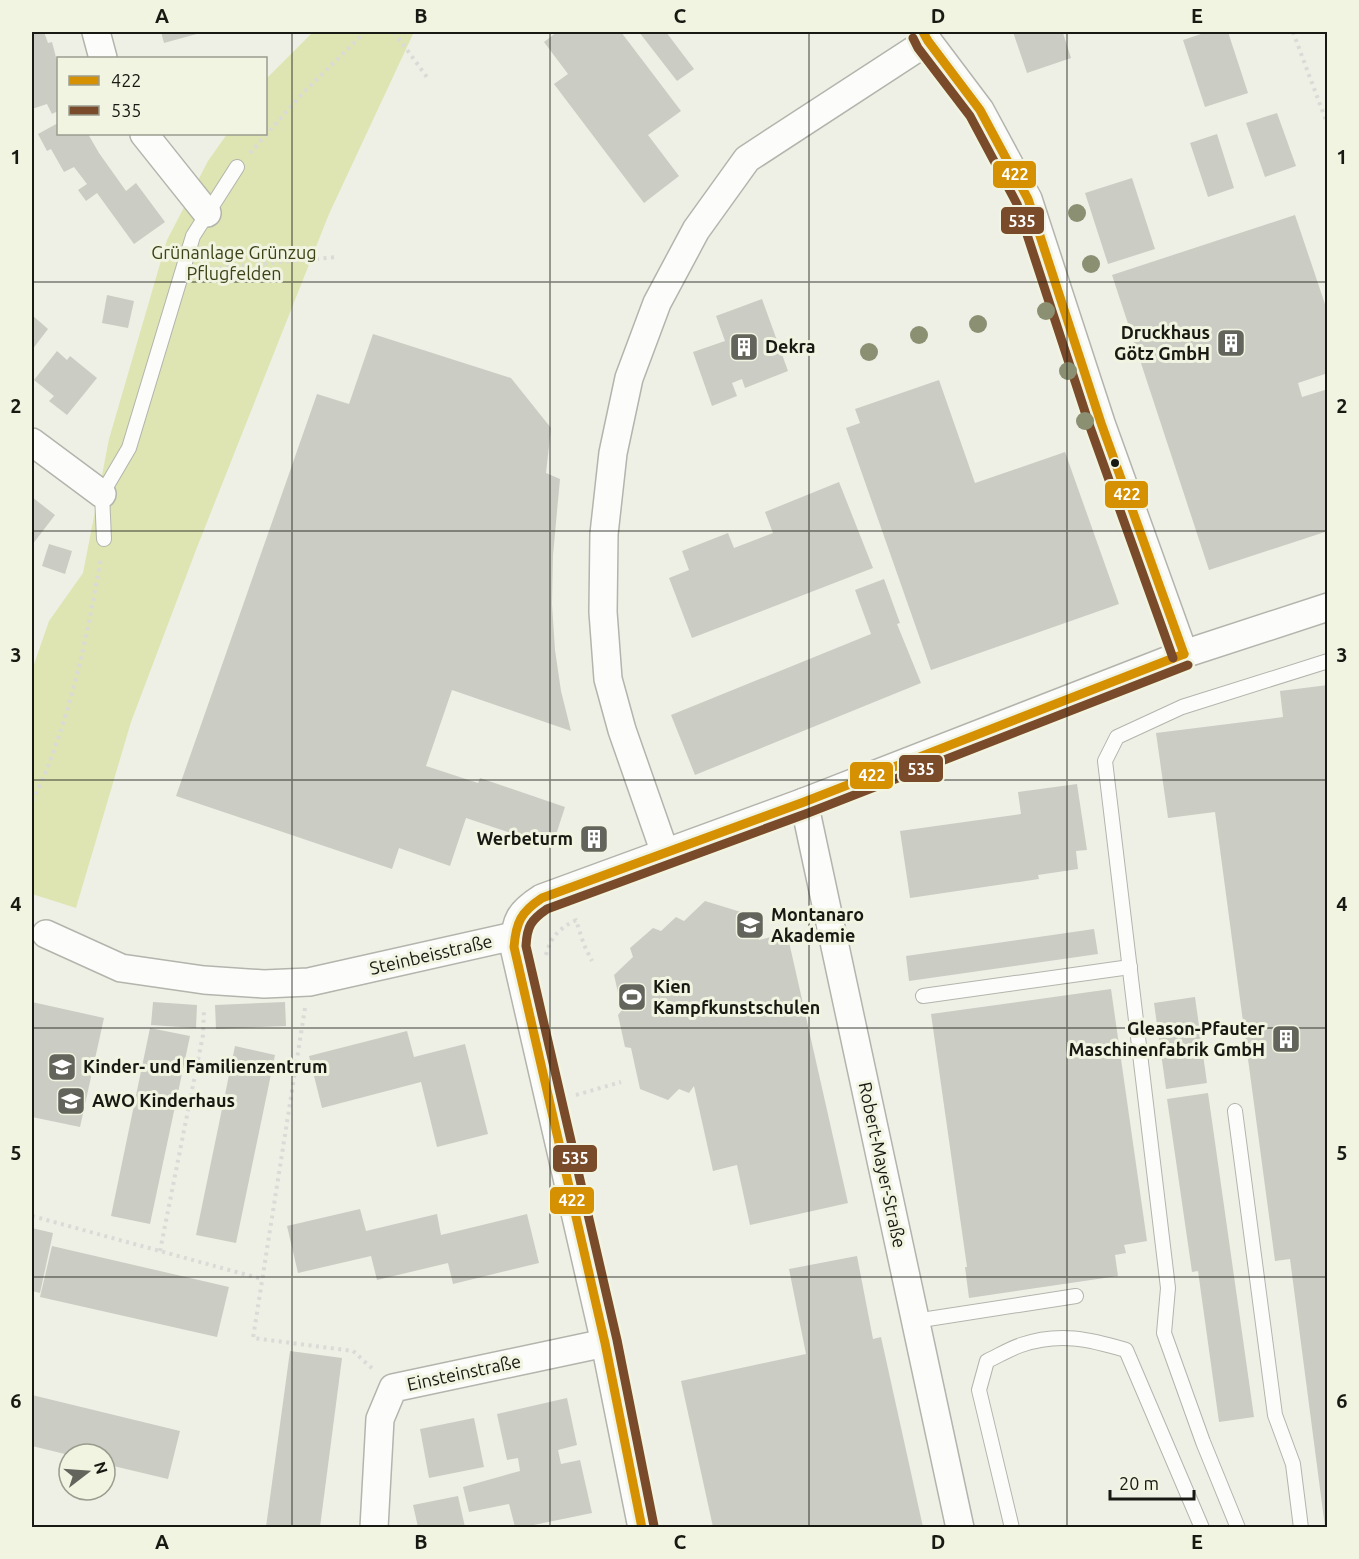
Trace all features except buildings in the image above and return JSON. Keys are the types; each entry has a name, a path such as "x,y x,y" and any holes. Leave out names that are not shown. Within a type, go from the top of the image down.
{"street":[{"path":"96,32 103,57"},
{"path":"665,853 622,730 608,679 603,612 604,534 613,453 629,378 657,303 696,230 747,159 926,36 980,110 1028,199 1101,423 1184,654"},
{"path":"145,135 207,213"},
{"path":"32,441 102,494"},
{"name":"Steinbeisstraße","path":"46,934 121,968 204,980 264,984 309,982 514,936 518,922 526,908 542,898 804,802 1184,654 1328,607"},
{"name":"Robert-Mayer-Straße","path":"804,802 960,1527"},
{"path":"514,936 524,998 605,1343 642,1527"},
{"name":"Einsteinstraße","path":"374,1527 380,1419 393,1388 605,1343"}],"lane":[{"path":"105,539 102,494 129,448 193,236 237,168"},
{"path":"1238,1527 1203,1442 1164,1332 1168,1288 1105,761 1117,737 1182,708 1328,661"},
{"path":"923,996 1130,967"},
{"path":"1235,1111 1275,1415 1293,1464 1301,1527"},
{"path":"915,1321 1076,1296"},
{"path":"1012,1527 979,1389 987,1361 1020,1345 1058,1337 1094,1340 1126,1350 1202,1527"}],"path":[{"path":"267,134 303,93 365,32"},
{"path":"394,32 429,80"},
{"path":"1293,32 1328,126"},
{"path":"237,168 266,135"},
{"path":"183,271 337,257"},
{"path":"32,798 52,758 76,683 105,539"},
{"path":"576,920 592,961"},
{"path":"160,1251 203,1035 204,980"},
{"path":"309,982 254,1338 353,1351 393,1388"},
{"path":"576,1095 621,1082"},
{"path":"32,1215 262,1279"}],"green space":[{"name":"Grünanlage Grünzug Pflugfelden","path":"313,32 414,32 329,214 196,550 131,722 76,908 32,894 32,670 49,621 83,573 109,439 167,240 208,161 226,135 267,135 267,78"}],"transit line":[{"name":"422","path":"923,32 980,110 1028,199 1101,423 1184,654"},
{"name":"535","path":"913,38 918,48 970,116 1017,204 1090,427 1173,658"},
{"name":"422","path":"642,1528 605,1343 514,947 518,924 524,913 542,898 804,802 1184,654"},
{"name":"535","path":"654,1526 617,1340 526,946 527,933 531,924 547,909 808,813 1188,665"}],"place":[{"name":"Druckhaus Götz GmbH","path":"1231,343"},
{"name":"Dekra","path":"744,347"},
{"name":"Werbeturm","path":"594,839"},
{"name":"Montanaro Akademie","path":"750,925"},
{"name":"Kien Kampfkunstschulen","path":"632,997"},
{"name":"Gleason-Pfauter Maschinenfabrik GmbH","path":"1286,1039"},
{"name":"Kinder- und Familienzentrum","path":"62,1067"},
{"name":"AWO Kinderhaus","path":"71,1101"}]}
